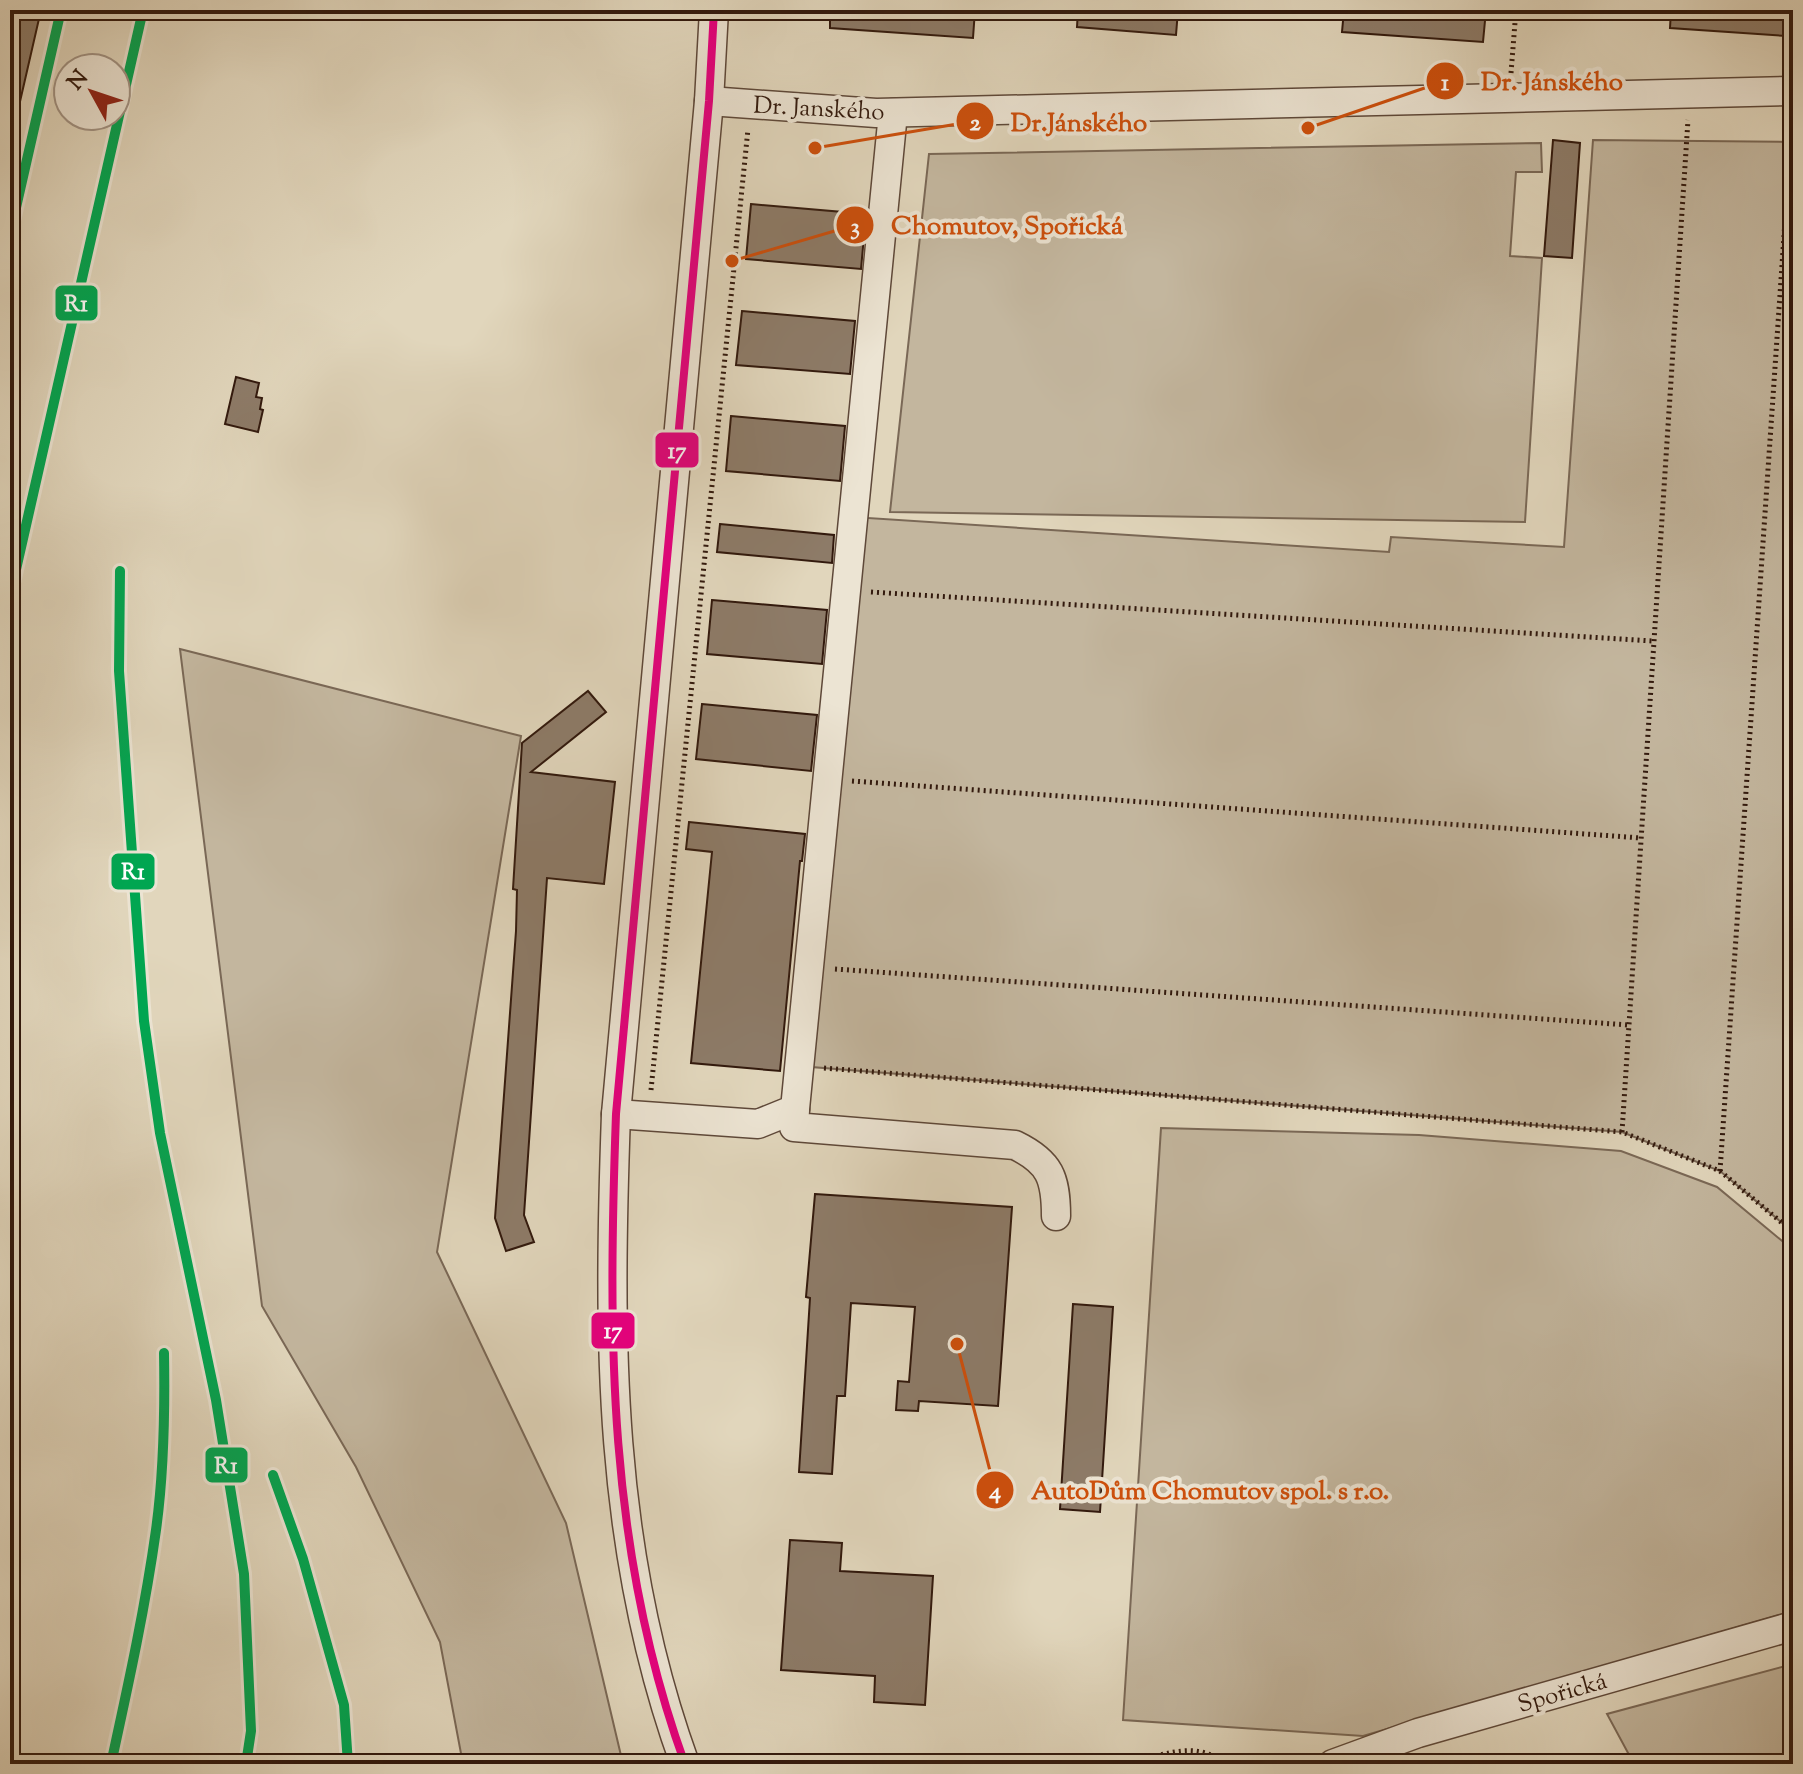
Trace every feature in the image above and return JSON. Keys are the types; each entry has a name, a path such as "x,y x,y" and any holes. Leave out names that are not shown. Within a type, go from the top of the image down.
{"street":[{"path":"685,1764 642,1613 624,1519 618,1459 611,1257 616,1114 709,101 714,10"},
{"name":"Dr. Janského","path":"709,101 893,113 1793,91"},
{"path":"893,113 794,1127 1015,1145 1035,1155 1048,1170 1056,1189 1056,1216"},
{"path":"616,1114 758,1124 795,1109"},
{"name":"Spořická","path":"1333,1764 1418,1733 1793,1626"}],"path":[{"path":"1510,99 1516,10"},
{"path":"1622,1132 1690,95"},
{"path":"648,1115 751,104"},
{"path":"1720,1171 1792,116"},
{"path":"846,590 1653,641"},
{"path":"827,780 1641,838"},
{"path":"809,967 1628,1025"},
{"path":"799,1066 1622,1132 1720,1171 1793,1232"},
{"path":"1147,1764 1152,1757 1187,1749 1226,1764"}],"shaded area":[{"path":"1593,140 1793,142 1793,1232 1720,1171 1622,1132 799,1066 853,517 1389,552 1391,537 1564,547"},
{"path":"1541,143 1542,172 1516,172 1510,256 1542,258 1525,522 890,512 929,154"},
{"path":"180,649 521,736 437,1252 566,1523 623,1764 463,1764 440,1642 356,1467 262,1306"},
{"path":"1161,1128 1419,1135 1621,1151 1717,1187 1793,1250 1793,1611 1363,1736 1123,1720"},
{"path":"1793,1664 1793,1764 1634,1764 1607,1714"}],"building":[{"path":"10,10 41,10 19,106 10,105"},
{"path":"830,10 975,10 973,38 830,28"},
{"path":"1078,10 1178,10 1176,35 1077,27"},
{"path":"1344,10 1486,10 1483,42 1342,32"},
{"path":"1671,10 1789,10 1787,36 1670,28"},
{"path":"1553,140 1580,143 1572,258 1544,256"},
{"path":"751,204 866,214 861,269 746,259"},
{"path":"742,311 855,321 850,374 736,365"},
{"path":"236,377 259,383 256,397 262,398 260,409 263,410 258,432 225,424"},
{"path":"731,416 845,426 840,481 726,471"},
{"path":"720,524 834,535 832,563 717,552"},
{"path":"712,600 827,610 822,664 707,654"},
{"path":"588,691 606,712 531,772 615,782 604,884 547,878 524,1215 534,1242 506,1251 495,1218 516,931 517,890 513,889 522,743"},
{"path":"702,704 817,715 811,771 696,759"},
{"path":"689,822 805,834 780,1071 691,1063 712,852 686,849"},
{"path":"815,1194 1012,1207 998,1406 919,1401 918,1411 896,1410 898,1381 909,1382 915,1307 851,1303 845,1396 837,1396 832,1474 799,1472 810,1298 806,1297"},
{"path":"1073,1304 1113,1307 1100,1512 1060,1509"},
{"path":"790,1540 842,1543 840,1571 933,1576 925,1705 874,1702 875,1676 781,1670"}],"transit line":[{"name":"R1","path":"10,234 61,10"},
{"name":"R1","path":"10,596 143,10"},
{"name":"17","path":"685,1764 659,1684 640,1604 627,1523 618,1443 614,1362 613,1197 616,1114 709,101 714,10"},
{"name":"R1","path":"120,571 119,671 144,1021 160,1133 216,1400 244,1574 251,1731 246,1764"},
{"name":"R1","path":"111,1764 156,1530 163,1442 164,1353"},
{"name":"R1","path":"273,1475 303,1559 344,1705 348,1764"}],"place":[{"name":"Dr. Jánského","path":"1308,128"},
{"name":"Dr.Jánského","path":"815,148"},
{"name":"Chomutov, Spořická","path":"732,261"},
{"name":"AutoDům Chomutov spol. s r.o.","path":"957,1344"}]}
